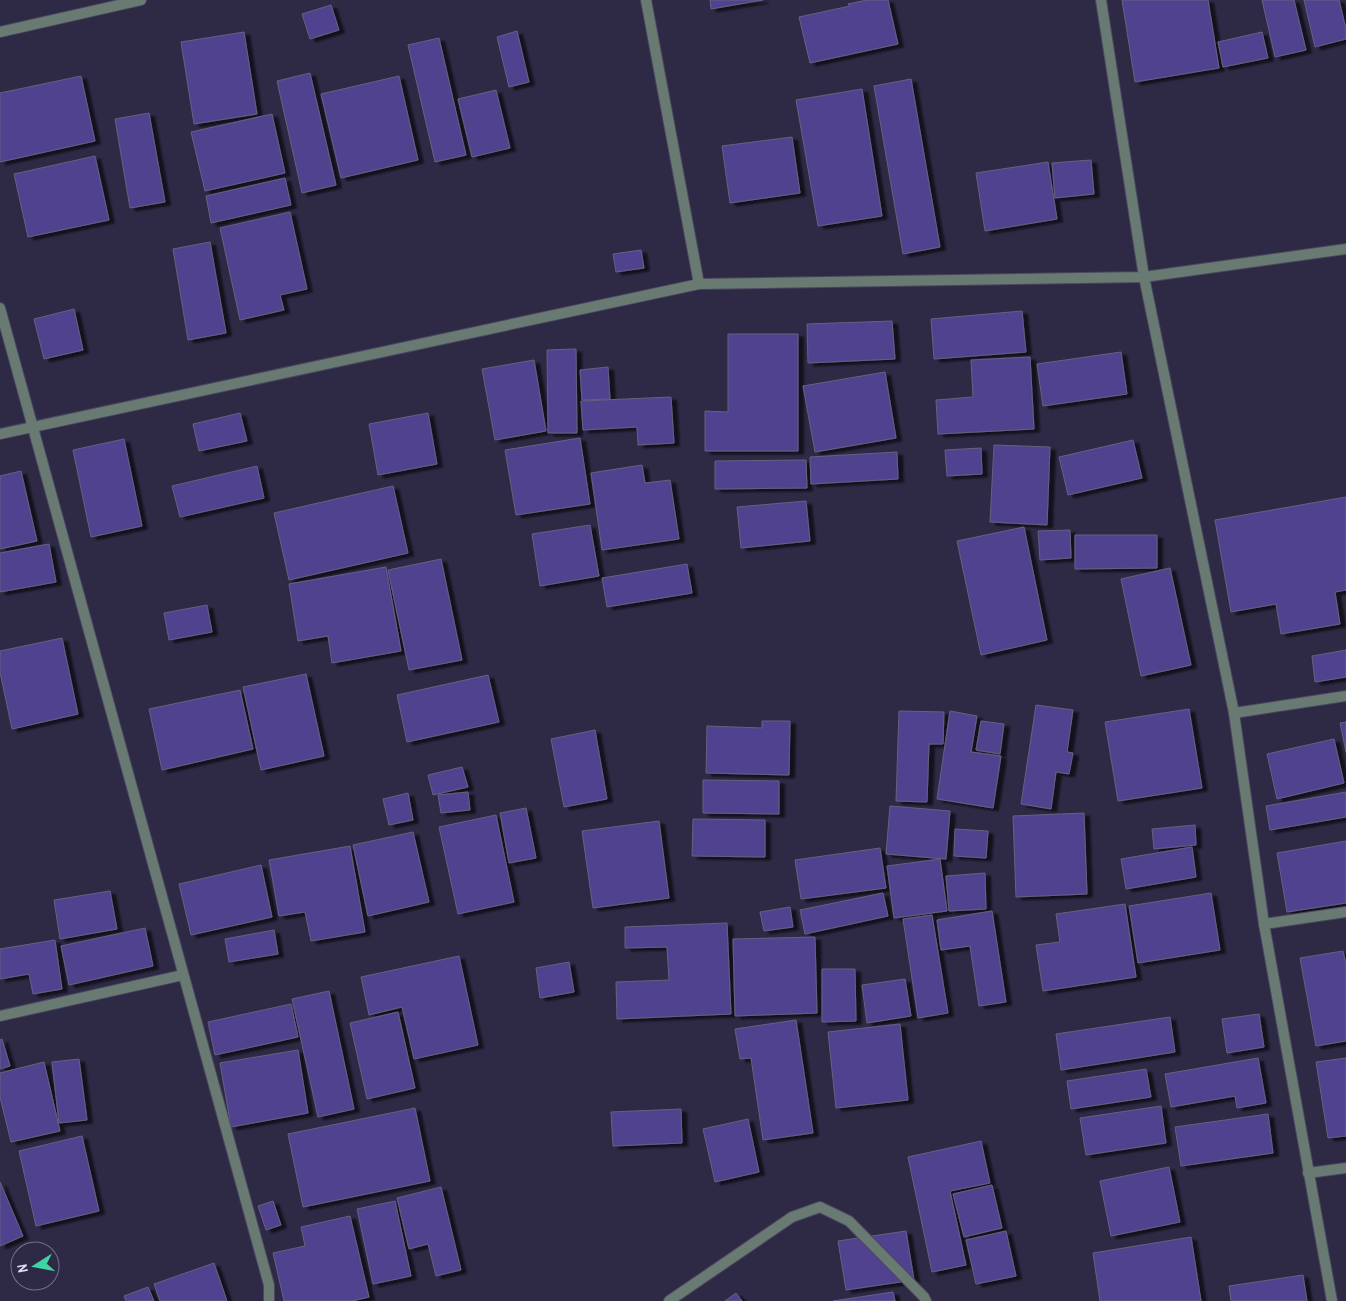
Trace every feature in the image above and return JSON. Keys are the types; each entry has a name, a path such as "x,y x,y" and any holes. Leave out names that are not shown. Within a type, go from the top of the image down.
{"street":[{"path":"0,32 141,0"},
{"path":"646,0 699,284"},
{"path":"1101,0 1144,277 1234,713 1264,924 1332,1301"},
{"path":"0,434 699,284 1144,277 1346,249"},
{"path":"0,308 269,1285 269,1301"},
{"path":"1234,713 1346,696"},
{"path":"1264,924 1346,912"},
{"path":"0,1016 183,975"},
{"path":"1308,1173 1346,1168"},
{"path":"669,1301 792,1217 820,1207 849,1221 926,1301"}],"building":[{"path":"710,0 763,0 711,9"},
{"path":"867,0 888,0 898,44 810,63 799,17 850,6 848,4"},
{"path":"1122,0 1208,0 1219,68 1135,82"},
{"path":"1262,0 1294,0 1306,50 1275,57"},
{"path":"1304,0 1339,0 1346,29 1346,39 1315,47"},
{"path":"331,5 339,30 310,39 302,14"},
{"path":"517,31 529,82 509,87 497,37"},
{"path":"244,32 257,114 194,124 181,42"},
{"path":"1262,32 1268,58 1223,67 1218,42"},
{"path":"439,38 466,155 435,162 408,45"},
{"path":"310,73 336,185 302,193 277,81"},
{"path":"81,76 95,141 0,162 0,93"},
{"path":"399,76 418,160 341,178 321,94"},
{"path":"911,79 940,247 903,254 874,86"},
{"path":"862,89 882,216 818,226 796,100"},
{"path":"496,90 510,148 472,157 458,99"},
{"path":"149,113 165,202 130,208 115,119"},
{"path":"272,114 285,173 205,191 191,132"},
{"path":"792,137 800,193 730,203 722,146"},
{"path":"95,156 109,220 28,237 14,174"},
{"path":"1091,160 1094,194 1055,198 1052,163"},
{"path":"1048,162 1057,219 985,231 976,173"},
{"path":"285,178 291,205 211,223 206,196"},
{"path":"290,212 307,289 280,295 284,310 240,320 220,228"},
{"path":"210,242 226,333 188,340 173,249"},
{"path":"641,250 644,268 616,272 613,254"},
{"path":"74,309 83,350 44,359 34,319"},
{"path":"1022,311 1026,352 934,359 931,319"},
{"path":"892,321 895,359 808,363 807,324"},
{"path":"728,334 798,334 798,451 705,451 705,411 728,412"},
{"path":"576,349 577,433 548,433 547,350"},
{"path":"1121,352 1127,394 1043,406 1037,364"},
{"path":"1030,357 1034,429 938,434 936,400 973,397 971,360"},
{"path":"534,360 546,431 495,440 482,369"},
{"path":"608,367 610,399 582,400 580,370"},
{"path":"885,372 896,438 815,452 803,386"},
{"path":"671,397 674,443 638,445 637,427 583,430 581,401"},
{"path":"240,413 247,441 199,451 193,424"},
{"path":"428,413 437,464 378,475 369,424"},
{"path":"580,438 590,504 516,515 505,450"},
{"path":"124,439 142,526 91,537 73,450"},
{"path":"1133,440 1142,478 1068,495 1059,457"},
{"path":"994,445 1050,447 1047,525 990,522"},
{"path":"981,448 982,474 947,476 945,450"},
{"path":"897,452 898,479 811,484 810,457"},
{"path":"806,460 807,488 715,489 715,461"},
{"path":"642,465 645,483 670,480 679,539 602,550 591,473"},
{"path":"257,466 264,498 180,517 172,486"},
{"path":"21,471 37,541 0,549 0,476"},
{"path":"393,486 408,553 289,580 274,513"},
{"path":"1346,497 1346,590 1335,592 1340,624 1281,634 1276,604 1231,612 1215,520"},
{"path":"806,501 810,541 741,548 737,507"},
{"path":"590,525 599,576 540,586 532,534"},
{"path":"1024,527 1047,640 981,655 957,541"},
{"path":"1070,530 1071,558 1040,560 1038,531"},
{"path":"1075,535 1157,535 1157,568 1075,569"},
{"path":"49,544 56,582 0,592 0,553"},
{"path":"441,559 462,660 409,670 388,570"},
{"path":"687,564 692,593 607,607 602,578"},
{"path":"386,567 401,651 332,663 328,636 298,641 289,584"},
{"path":"1170,568 1191,665 1141,676 1121,579"},
{"path":"207,605 212,632 169,640 164,613"},
{"path":"62,638 78,714 12,729 0,672 0,651"},
{"path":"1346,650 1346,677 1315,682 1312,656"},
{"path":"306,674 324,756 261,770 243,687"},
{"path":"488,675 499,722 407,742 397,695"},
{"path":"240,690 253,749 162,770 149,709"},
{"path":"1036,705 1073,710 1067,752 1073,753 1069,774 1056,772 1051,809 1021,804"},
{"path":"1189,709 1202,788 1118,801 1105,722"},
{"path":"899,711 944,712 943,744 929,744 927,802 896,801"},
{"path":"950,711 977,716 971,752 1001,756 993,808 937,799"},
{"path":"762,721 790,721 789,775 706,773 707,726 762,728"},
{"path":"981,721 1004,724 1000,754 976,750"},
{"path":"1346,722 1346,752 1340,723"},
{"path":"595,730 607,799 564,807 551,739"},
{"path":"1334,739 1344,783 1277,799 1267,754"},
{"path":"462,767 468,787 433,795 428,775"},
{"path":"703,780 779,781 779,814 703,813"},
{"path":"468,792 470,810 441,813 438,795"},
{"path":"1346,792 1346,817 1270,830 1266,806"},
{"path":"408,793 413,820 389,825 383,799"},
{"path":"890,806 950,811 946,859 886,854"},
{"path":"526,808 536,858 509,863 500,813"},
{"path":"1084,813 1087,894 1016,897 1013,816"},
{"path":"496,815 514,902 458,914 439,827"},
{"path":"693,819 765,820 765,857 692,856"},
{"path":"659,821 669,898 593,908 582,831"},
{"path":"1195,825 1196,845 1154,849 1152,829"},
{"path":"955,829 988,831 986,858 954,856"},
{"path":"413,832 429,902 368,916 353,845"},
{"path":"1346,841 1346,903 1287,912 1277,853"},
{"path":"350,846 365,932 311,941 305,912 279,916 269,860"},
{"path":"1192,847 1196,877 1126,889 1121,859"},
{"path":"880,848 886,888 801,899 795,860"},
{"path":"940,859 947,911 894,918 887,866"},
{"path":"261,865 272,917 191,935 179,884"},
{"path":"985,873 986,909 949,911 946,876"},
{"path":"110,891 117,929 60,939 54,900"},
{"path":"883,893 888,916 805,934 800,910"},
{"path":"1211,893 1220,950 1138,963 1129,906"},
{"path":"1125,904 1136,977 1043,991 1036,945 1060,942 1056,914"},
{"path":"790,907 793,927 764,931 760,912"},
{"path":"992,911 1006,1002 979,1006 970,946 941,950 937,920"},
{"path":"932,915 948,1013 918,1018 903,919"},
{"path":"727,923 731,1014 617,1019 616,982 669,980 667,947 625,948 625,927"},
{"path":"145,928 153,966 69,985 61,946"},
{"path":"274,930 278,954 229,962 225,939"},
{"path":"815,937 817,1013 735,1016 733,939"},
{"path":"55,940 62,989 33,994 29,974 0,979 0,949"},
{"path":"1343,951 1346,964 1346,1041 1316,1046 1300,958"},
{"path":"459,956 478,1045 414,1059 402,1007 369,1015 361,977"},
{"path":"569,962 574,992 540,998 536,968"},
{"path":"822,969 855,969 856,1021 822,1022"},
{"path":"905,979 911,1016 867,1023 862,985"},
{"path":"329,991 354,1109 318,1117 292,999"},
{"path":"291,1004 298,1037 215,1055 208,1022"},
{"path":"398,1012 415,1088 367,1099 350,1023"},
{"path":"1259,1014 1264,1047 1227,1053 1222,1019"},
{"path":"1170,1017 1175,1052 1061,1070 1056,1034"},
{"path":"796,1020 813,1133 763,1140 751,1058 740,1059 735,1029"},
{"path":"900,1024 908,1100 836,1108 828,1032"},
{"path":"2,1039 10,1066 0,1069 0,1040"},
{"path":"298,1050 308,1113 231,1127 220,1063"},
{"path":"1258,1058 1266,1103 1237,1108 1235,1096 1171,1107 1165,1074"},
{"path":"1346,1058 1346,1136 1328,1138 1316,1062"},
{"path":"79,1059 87,1120 59,1123 52,1062"},
{"path":"44,1062 60,1131 11,1142 0,1097 0,1073"},
{"path":"1146,1069 1151,1097 1071,1109 1067,1081"},
{"path":"1161,1106 1166,1143 1086,1155 1080,1118"},
{"path":"415,1108 430,1181 303,1207 288,1134"},
{"path":"681,1109 682,1143 613,1146 611,1112"},
{"path":"1268,1114 1273,1153 1181,1166 1175,1127"},
{"path":"748,1119 759,1172 715,1182 703,1129"},
{"path":"82,1136 99,1211 36,1226 19,1151"},
{"path":"981,1141 990,1183 950,1191 966,1265 932,1272 908,1157"},
{"path":"1169,1167 1180,1222 1111,1236 1100,1181"},
{"path":"0,1182 23,1236 0,1246"},
{"path":"992,1185 1002,1228 964,1237 953,1194"},
{"path":"441,1187 461,1270 436,1276 428,1244 409,1249 397,1198"},
{"path":"273,1201 281,1225 266,1230 258,1206"},
{"path":"395,1201 411,1276 373,1284 357,1209"},
{"path":"350,1216 369,1297 352,1301 284,1301 273,1253 305,1246 301,1227"},
{"path":"906,1231 914,1280 846,1290 838,1241"},
{"path":"1006,1231 1016,1276 976,1284 966,1240"},
{"path":"1191,1237 1201,1301 1100,1301 1093,1253"},
{"path":"214,1263 227,1301 160,1301 154,1284"},
{"path":"1303,1275 1307,1301 1231,1301 1229,1286"},
{"path":"148,1287 154,1301 126,1301 124,1296"},
{"path":"893,1292 895,1301 833,1301"},
{"path":"736,1293 742,1301 725,1301"}]}
